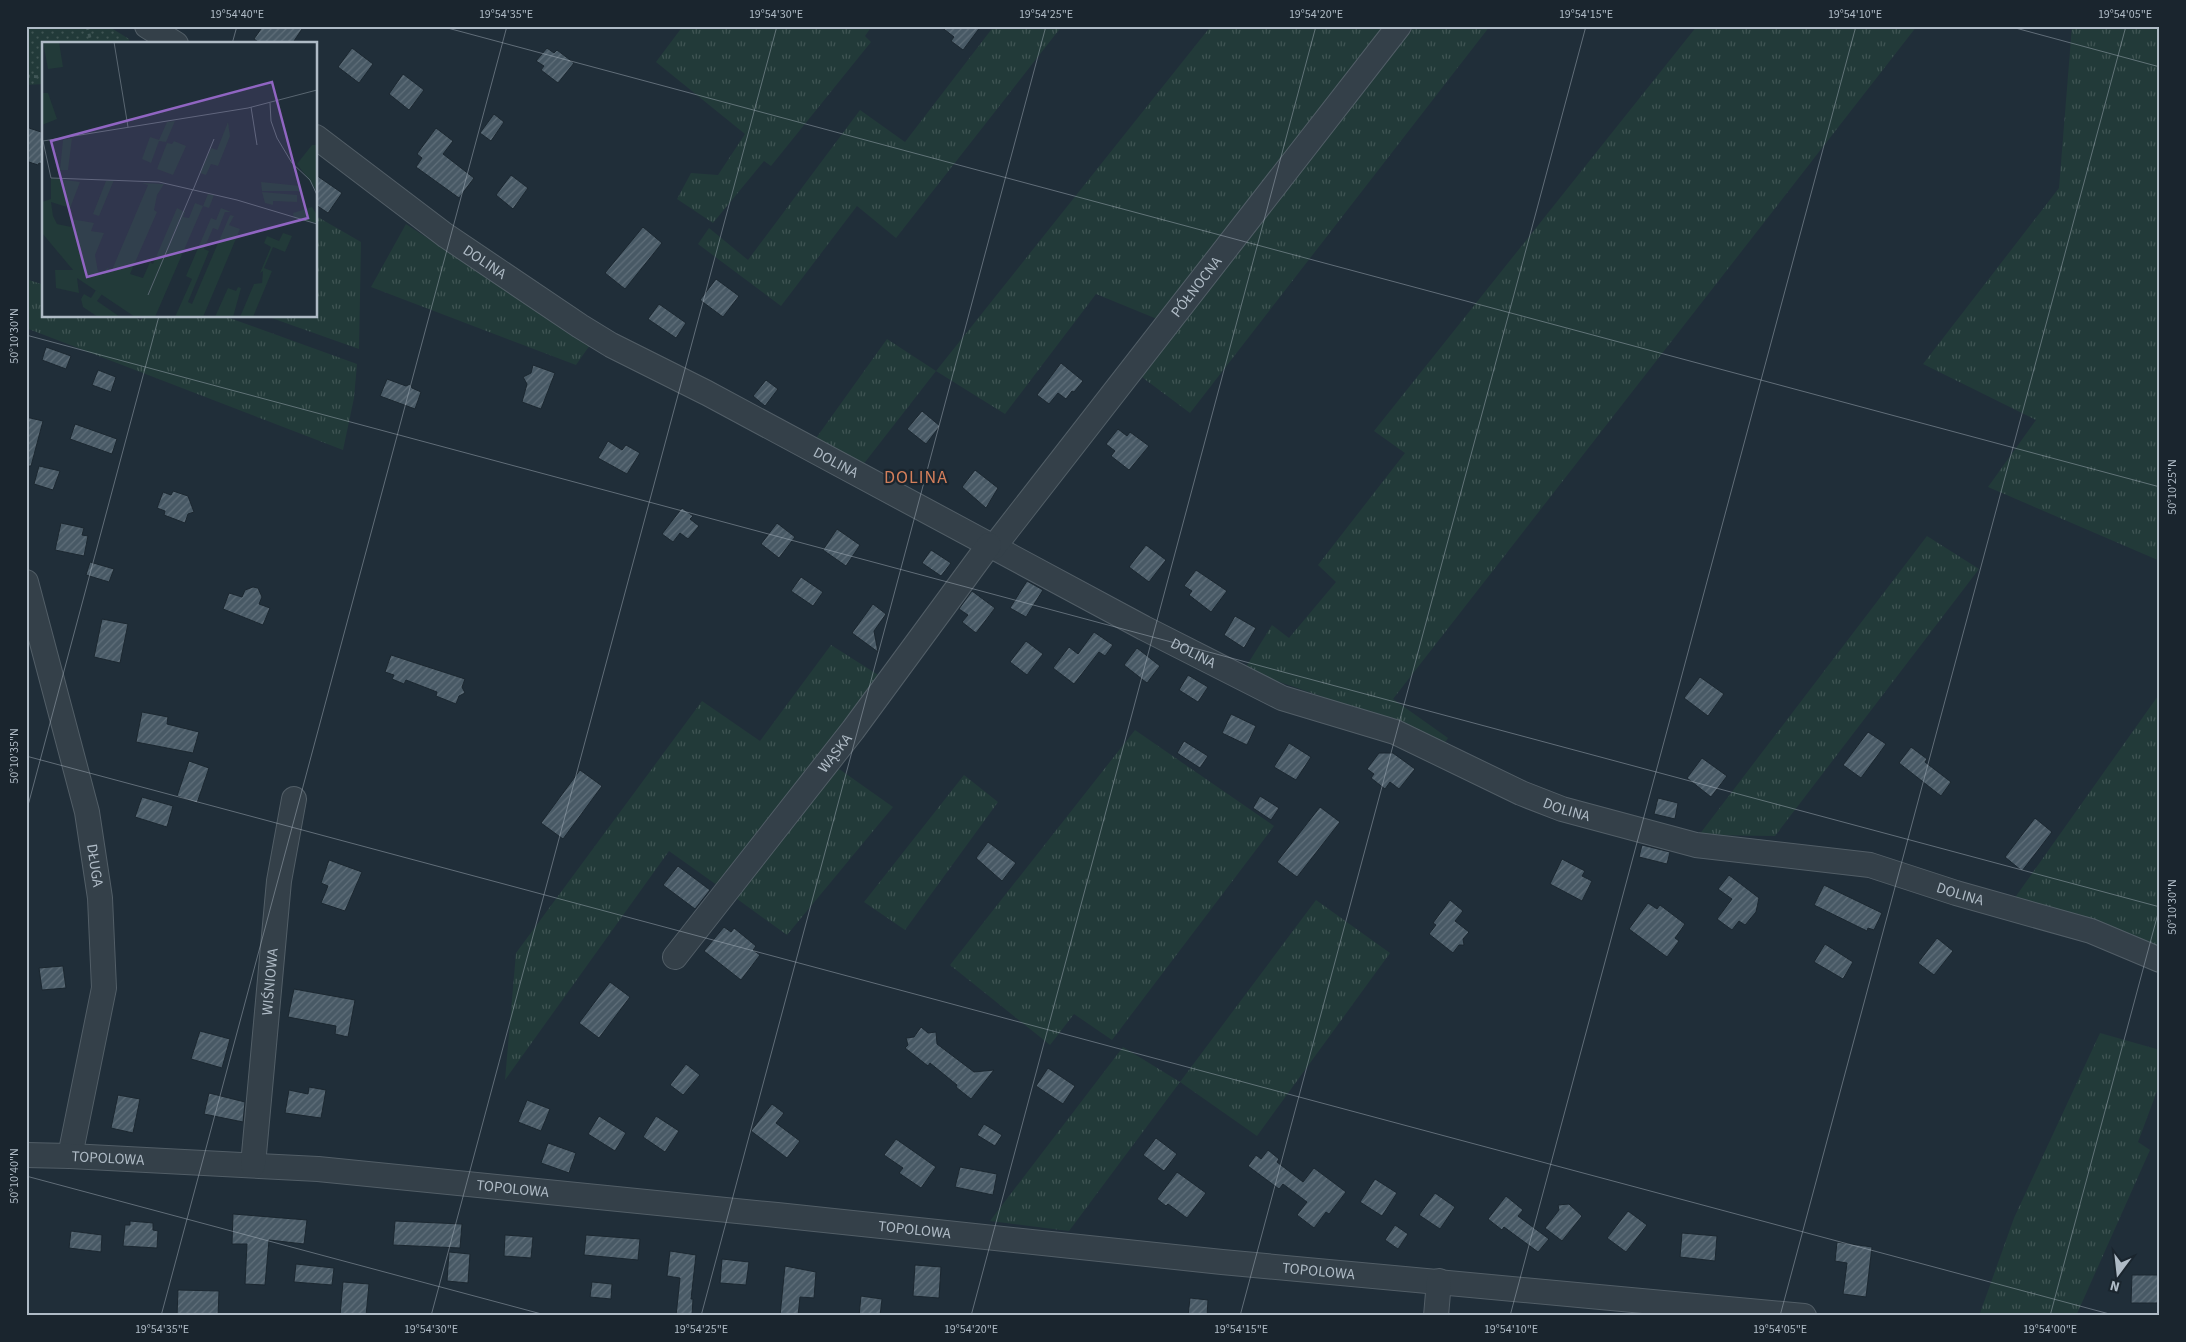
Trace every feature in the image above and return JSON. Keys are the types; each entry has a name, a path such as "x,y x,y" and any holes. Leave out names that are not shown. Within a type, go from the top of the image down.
{"street":[{"path":"147,26 173,42"},
{"name":"PÓŁNOCNA","path":"991,547 1399,26"},
{"name":"DOLINA","path":"318,140 445,235 611,345 707,393 991,547 1282,698 1395,732 1521,793 1562,808 1696,845 1870,864 1956,893 2090,931 2160,960"},
{"name":"WĄSKA","path":"675,956 853,730 991,547"},
{"name":"DŁUGA","path":"26,582 87,812 100,898 104,988 70,1156"},
{"name":"WIŚNIOWA","path":"253,1165 279,881 294,799"},
{"name":"TOPOLOWA","path":"26,1155 318,1169 1222,1262 1804,1316"},
{"path":"1436,1316 1439,1281"}],"path":[{"path":"87,26 90,38 89,42"},
{"path":"26,76 42,77"}],"green space":[{"path":"26,26 108,26 129,39 129,42 42,42 42,84 26,85"},
{"path":"683,26 872,26 865,36 871,42 771,166 764,161 713,223 677,199 691,173 718,175 745,134 656,62"},
{"path":"994,26 1062,26 896,238 857,206 781,306 698,244 709,228 748,260 860,110 905,142"},
{"path":"1211,26 1490,26 1190,413 1123,363 1157,319 1096,294 1005,414 936,371"},
{"path":"1697,26 1917,26 1393,699 1448,738 1442,747 1376,715 1244,670 1272,625 1289,638 1336,582 1318,565 1405,453 1374,431"},
{"path":"2072,26 2160,26 2160,561 1988,487 2036,420 1923,364 2059,188"},
{"path":"318,217 361,242 359,349 272,318 318,318"},
{"path":"406,224 590,345 576,365 371,287"},
{"path":"26,279 42,284 42,318 136,318 141,320 142,318 230,318 357,364 354,398 343,450 26,328"},
{"path":"887,339 936,371 862,466 814,441"},
{"path":"1927,536 1979,569 1775,836 1699,835"},
{"path":"831,645 883,678 721,888 669,851 505,1080 516,953 702,701 760,741"},
{"path":"2160,693 2160,950 2014,899"},
{"path":"1135,730 1274,826 1112,1040 1074,1014 1050,1045 950,965"},
{"path":"835,766 893,807 787,935 733,896"},
{"path":"964,775 998,802 905,930 864,902"},
{"path":"1316,900 1390,953 1257,1136 1180,1082"},
{"path":"2100,1033 2160,1050 2160,1083 2138,1142 2150,1150 2076,1316 1979,1316 2014,1218"},
{"path":"1123,1047 1180,1082 1069,1231 990,1221"}],"building":[{"path":"263,26 304,26 293,42 258,42 254,39"},
{"path":"940,26 981,26 963,50 951,41 954,37"},
{"path":"352,48 373,64 359,83 338,67"},
{"path":"547,48 554,53 557,50 574,63 558,83 541,70 544,66 536,61"},
{"path":"403,74 424,90 409,110 389,94"},
{"path":"494,114 504,122 491,141 480,133"},
{"path":"26,127 42,132 42,164 39,163 38,165 26,161"},
{"path":"436,128 453,141 443,154 474,178 459,198 416,167 422,158 417,154"},
{"path":"511,175 528,188 513,209 496,195"},
{"path":"318,176 342,193 328,213 318,206"},
{"path":"643,227 662,243 625,289 605,273"},
{"path":"716,279 739,296 723,317 700,300"},
{"path":"659,304 686,323 676,338 648,319"},
{"path":"46,347 71,356 66,369 42,360"},
{"path":"1061,363 1083,381 1066,399 1058,393 1049,404 1037,395"},
{"path":"533,365 555,373 541,409 522,402 527,384 523,377 531,373"},
{"path":"98,370 116,377 111,392 92,385"},
{"path":"387,379 406,386 410,384 412,388 421,392 415,409 380,396"},
{"path":"766,380 778,389 765,406 753,396"},
{"path":"922,411 940,426 926,444 907,429"},
{"path":"26,417 43,421 31,466 26,466"},
{"path":"75,424 117,439 112,454 70,439"},
{"path":"1118,429 1127,436 1130,432 1149,446 1129,470 1111,456 1115,451 1106,444"},
{"path":"608,441 622,450 626,445 640,453 627,474 598,458"},
{"path":"39,466 60,471 53,490 34,484"},
{"path":"975,470 998,488 986,508 962,487"},
{"path":"173,491 188,496 194,512 188,514 185,523 164,515 165,511 157,508 163,492 171,495"},
{"path":"682,508 693,516 690,519 699,526 688,539 680,533 673,542 662,534"},
{"path":"61,523 84,528 82,535 88,536 84,556 55,550"},
{"path":"777,523 795,537 779,558 761,544"},
{"path":"837,529 860,545 846,566 823,550"},
{"path":"1146,545 1166,560 1149,582 1129,567"},
{"path":"931,550 951,563 941,576 922,563"},
{"path":"90,562 114,569 109,582 86,575"},
{"path":"1196,570 1227,591 1211,612 1189,595 1192,591 1184,586"},
{"path":"801,577 823,592 813,606 791,591"},
{"path":"1027,581 1043,590 1026,617 1010,608"},
{"path":"253,587 258,588 262,597 259,604 270,608 263,625 223,609 229,593 242,597 245,590"},
{"path":"972,591 995,608 976,633 962,622 968,615 959,609"},
{"path":"873,604 886,614 874,631 878,652 852,633"},
{"path":"1235,616 1256,628 1244,648 1224,635"},
{"path":"102,619 128,624 120,663 94,657"},
{"path":"1094,632 1113,645 1105,656 1099,652 1074,684 1053,668 1069,647 1078,654"},
{"path":"1026,641 1043,654 1027,675 1010,662"},
{"path":"1137,648 1160,666 1147,683 1124,665"},
{"path":"391,655 465,679 462,687 465,693 459,696 456,704 436,696 437,692 406,680 404,684 392,679 394,675 385,672"},
{"path":"1188,675 1208,687 1198,702 1179,690"},
{"path":"1700,677 1724,694 1708,716 1684,698"},
{"path":"142,712 168,717 167,724 199,732 193,753 136,742"},
{"path":"1231,714 1256,726 1247,745 1222,733"},
{"path":"1868,732 1886,744 1861,778 1843,765"},
{"path":"1184,741 1208,756 1200,768 1177,753"},
{"path":"1289,743 1311,757 1296,780 1274,767"},
{"path":"1911,747 1927,759 1925,762 1951,782 1941,796 1899,763"},
{"path":"1379,753 1393,753 1415,769 1399,789 1390,782 1385,789 1371,778 1374,774 1367,769"},
{"path":"1702,758 1727,776 1711,797 1687,778"},
{"path":"189,761 209,768 197,803 177,796"},
{"path":"580,770 602,786 563,839 541,823"},
{"path":"1260,796 1279,808 1271,820 1253,808"},
{"path":"142,797 173,806 167,827 135,817"},
{"path":"1658,798 1678,803 1675,819 1654,814"},
{"path":"1320,807 1340,822 1297,877 1277,862"},
{"path":"2035,818 2052,832 2022,871 2005,857"},
{"path":"988,842 1016,863 1002,881 976,858"},
{"path":"1642,845 1670,852 1667,864 1639,857"},
{"path":"1562,859 1585,871 1582,876 1592,881 1582,901 1550,884"},
{"path":"329,860 362,872 345,911 321,903 328,886 321,883"},
{"path":"678,866 710,890 695,909 663,885"},
{"path":"1729,875 1759,898 1756,912 1745,925 1739,921 1732,930 1717,919 1732,899 1718,889"},
{"path":"1824,885 1882,913 1874,930 1868,928 1867,931 1814,905"},
{"path":"1450,900 1463,911 1455,921 1469,932 1463,939 1464,945 1459,945 1453,953 1429,934 1436,925 1433,923"},
{"path":"1648,903 1657,909 1660,905 1685,924 1675,938 1679,941 1667,957 1629,929"},
{"path":"724,927 731,932 734,928 756,946 753,950 760,955 741,980 704,951"},
{"path":"1937,938 1953,951 1934,975 1918,963"},
{"path":"1825,944 1853,962 1843,979 1814,962"},
{"path":"63,966 66,988 42,990 39,968"},
{"path":"610,982 630,997 599,1038 579,1023"},
{"path":"294,989 355,1000 348,1037 335,1034 336,1026 288,1017"},
{"path":"921,1027 928,1033 936,1032 937,1044 974,1072 994,1070 971,1099 930,1063 928,1066 905,1048 908,1045 906,1038 914,1037"},
{"path":"200,1031 230,1039 222,1068 191,1059"},
{"path":"686,1064 700,1075 683,1095 670,1085"},
{"path":"1048,1068 1075,1086 1063,1104 1036,1086"},
{"path":"309,1087 326,1090 321,1118 285,1113 289,1090 308,1094"},
{"path":"209,1093 245,1102 243,1122 204,1114"},
{"path":"118,1095 140,1099 133,1133 111,1128"},
{"path":"527,1100 550,1109 541,1131 518,1122"},
{"path":"772,1104 784,1113 776,1123 800,1141 787,1158 751,1131"},
{"path":"599,1116 626,1133 615,1151 588,1134"},
{"path":"656,1116 679,1131 665,1152 643,1137"},
{"path":"984,1124 1002,1135 995,1146 977,1135"},
{"path":"1156,1138 1177,1154 1164,1171 1143,1155"},
{"path":"896,1139 936,1167 921,1188 899,1173 903,1168 884,1155"},
{"path":"548,1143 576,1153 569,1173 541,1163"},
{"path":"1268,1150 1279,1159 1277,1162 1303,1182 1314,1168 1346,1192 1329,1214 1326,1212 1314,1228 1297,1215 1307,1202 1283,1184 1279,1189 1248,1166 1256,1155 1261,1159"},
{"path":"960,1167 997,1174 993,1195 955,1187"},
{"path":"1177,1172 1206,1193 1187,1218 1168,1204 1166,1206 1157,1199"},
{"path":"1375,1179 1397,1193 1382,1216 1360,1202"},
{"path":"1435,1193 1455,1207 1440,1229 1419,1215"},
{"path":"1506,1196 1523,1210 1518,1216 1549,1239 1538,1252 1504,1227 1502,1230 1488,1219"},
{"path":"1569,1204 1582,1216 1562,1241 1545,1228 1559,1210 1558,1205"},
{"path":"1628,1211 1647,1225 1626,1252 1607,1238"},
{"path":"233,1214 307,1220 304,1244 269,1240 265,1285 245,1284 247,1244 232,1244"},
{"path":"130,1221 153,1223 153,1230 158,1231 157,1248 123,1246 125,1225 130,1225"},
{"path":"395,1221 462,1224 460,1248 393,1245"},
{"path":"1395,1225 1408,1234 1398,1249 1385,1240"},
{"path":"71,1231 102,1235 101,1252 69,1248"},
{"path":"1682,1233 1717,1236 1715,1261 1680,1257"},
{"path":"505,1235 533,1237 531,1258 504,1256"},
{"path":"586,1235 640,1239 638,1260 584,1255"},
{"path":"1837,1242 1872,1247 1866,1297 1843,1294 1847,1263 1835,1261"},
{"path":"670,1251 696,1255 691,1299 693,1299 692,1316 676,1316 680,1278 667,1276"},
{"path":"449,1252 470,1254 468,1283 447,1281"},
{"path":"722,1259 749,1262 746,1285 720,1283"},
{"path":"296,1264 334,1268 332,1285 294,1282"},
{"path":"915,1265 941,1267 939,1298 913,1296"},
{"path":"785,1266 816,1272 814,1298 800,1297 798,1316 780,1316"},
{"path":"2132,1275 2160,1275 2160,1303 2131,1303"},
{"path":"343,1282 369,1284 366,1316 340,1316"},
{"path":"592,1282 612,1284 611,1299 590,1297"},
{"path":"178,1290 219,1291 218,1316 177,1316"},
{"path":"861,1296 882,1299 880,1316 859,1316"},
{"path":"1190,1298 1208,1300 1207,1316 1188,1316"}],"district":[{"name":"DOLINA","path":"916,477"}]}
